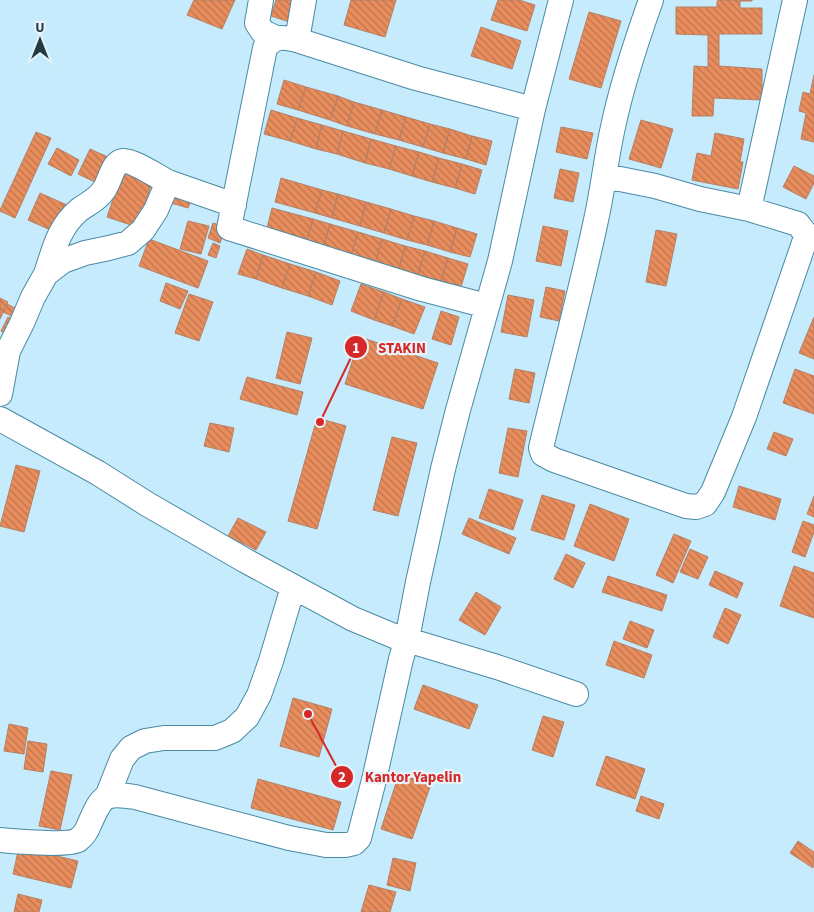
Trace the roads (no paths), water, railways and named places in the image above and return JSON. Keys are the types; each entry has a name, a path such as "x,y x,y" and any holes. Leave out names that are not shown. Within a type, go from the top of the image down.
{"street":[{"path":"262,0 257,24 263,32 416,78 534,110"},
{"path":"287,39 304,0"},
{"path":"107,796 135,797 280,836 326,845 345,845 359,838 407,639 443,469 500,261 561,0"},
{"path":"605,176 749,209 798,224 805,233 805,240 744,417 713,492 705,504 696,507 686,506 554,460 543,454 541,448 588,257 620,96 651,0"},
{"path":"749,209 795,0"},
{"path":"287,39 270,42 265,48 229,228 422,289 487,306"},
{"path":"0,394 8,351 46,274 58,238 64,227 79,210 103,192 109,183 115,166 121,161 130,161 168,182 234,205"},
{"path":"46,274 62,261 85,253 128,243 143,230 156,210 168,182"},
{"path":"0,419 98,473 147,504 293,587 353,619 394,636 497,667 576,694"},
{"path":"0,840 76,841 86,832 99,803 107,796 122,759 131,748 145,741 164,738 214,738 232,731 247,717 259,695 293,587"}],"place":[{"name":"STAKIN","path":"320,422"},
{"name":"Kantor Yapelin","path":"308,714"}]}
